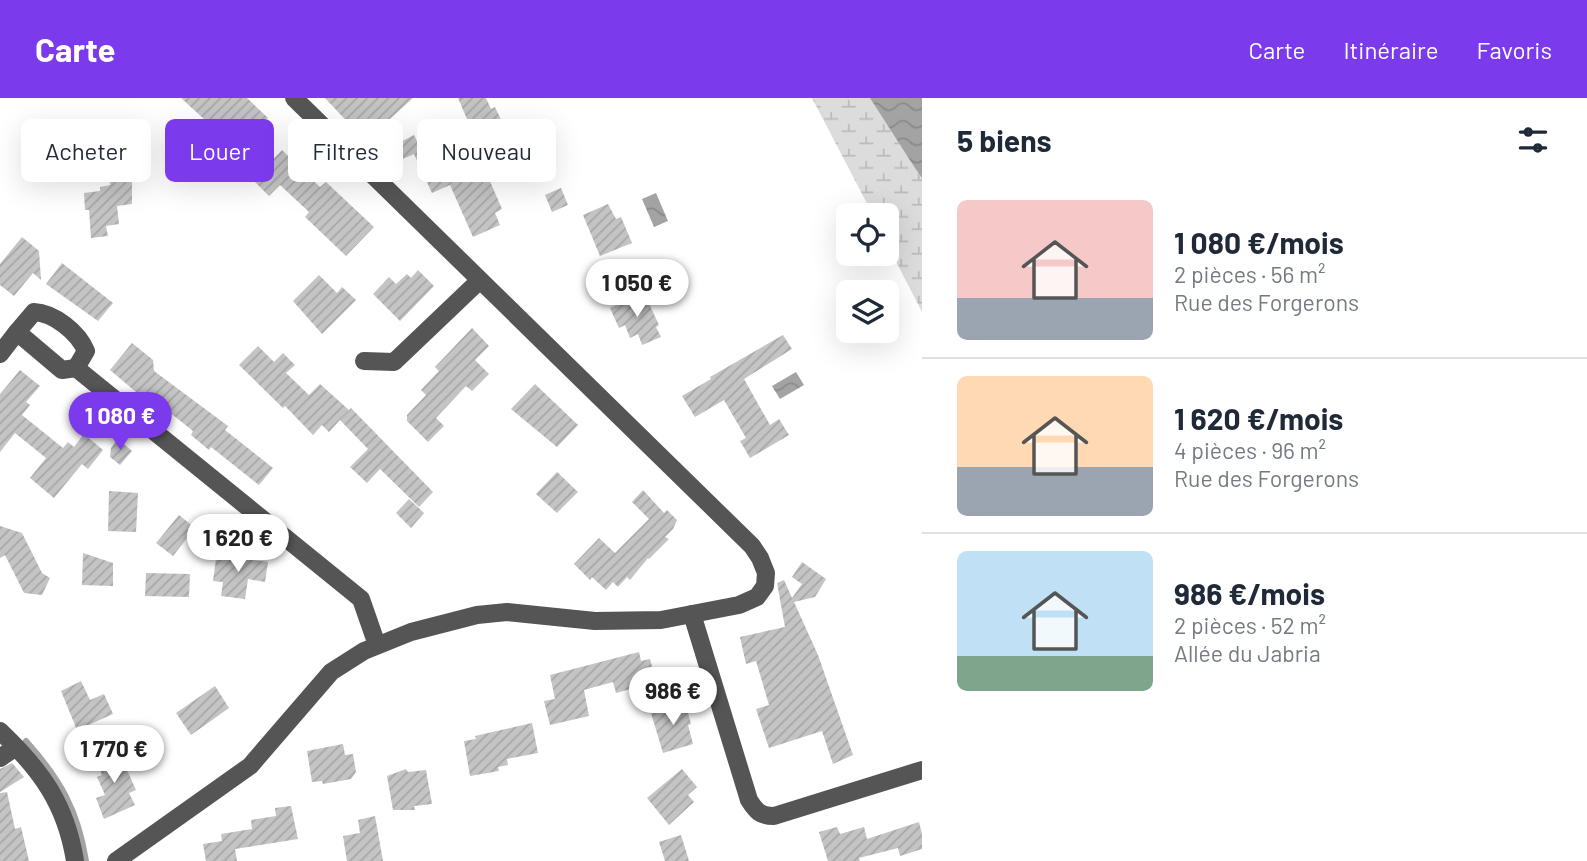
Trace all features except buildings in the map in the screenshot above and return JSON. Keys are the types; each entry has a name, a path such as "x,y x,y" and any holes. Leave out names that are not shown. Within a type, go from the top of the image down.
{"street":[{"path":"116,861 250,766 331,672 377,645 447,622 507,612 595,621 661,620 739,605 757,597 765,586 766,573 761,558 752,546 293,98"},
{"path":"364,361 394,362 479,281"},
{"path":"0,354 34,312 53,316 83,343 86,351 76,368"},
{"path":"17,332 62,370 76,368 361,599 377,645"},
{"path":"692,614 749,800 756,811 764,816 774,816 922,770"},
{"path":"0,731 43,776 60,807 71,836 75,861"},
{"path":"0,758 16,747"}],"green space":[{"path":"812,98 922,98 922,312 898,266 899,203 867,203"}],"water":[{"path":"870,98 922,98 922,178 915,168"},
{"path":"656,193 668,221 654,227 642,199"},
{"path":"796,372 804,385 780,399 772,386"}],"waterway":[{"path":"26,741 49,769 66,796 78,826 86,861"}]}
